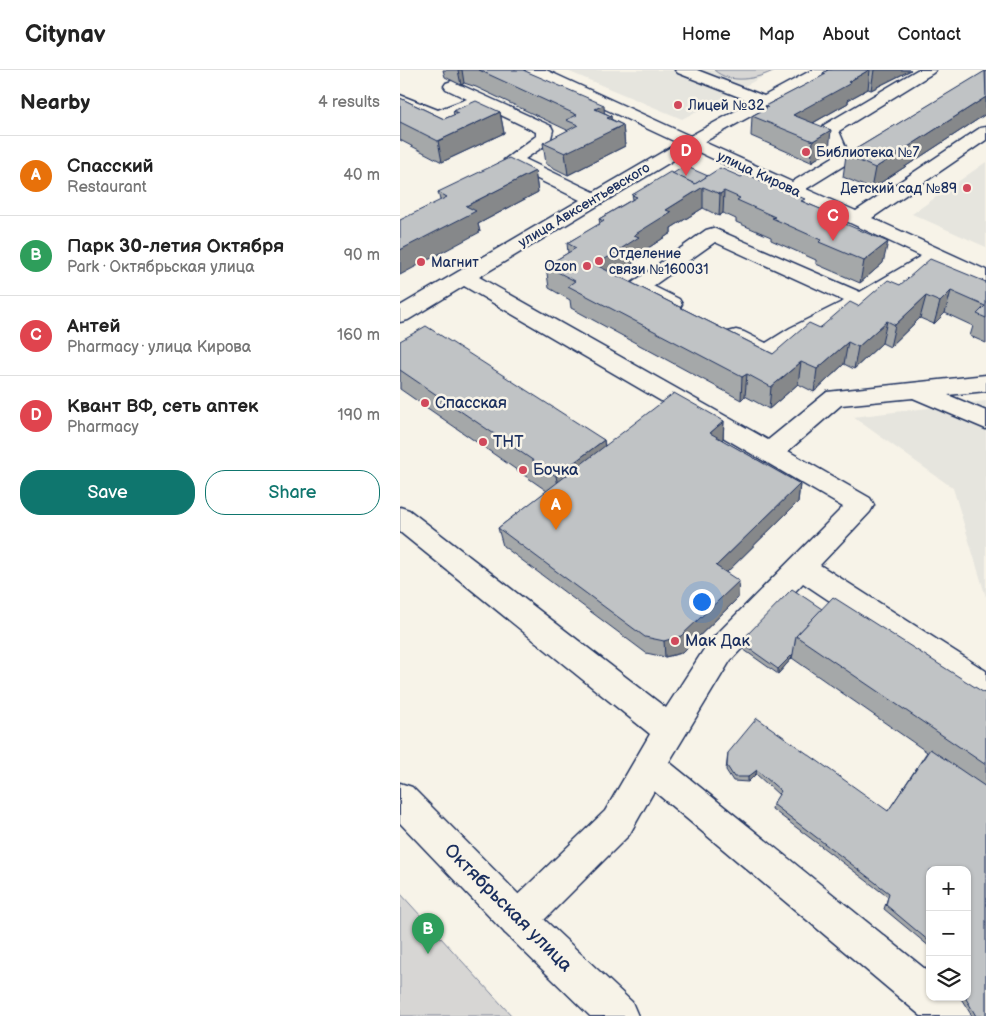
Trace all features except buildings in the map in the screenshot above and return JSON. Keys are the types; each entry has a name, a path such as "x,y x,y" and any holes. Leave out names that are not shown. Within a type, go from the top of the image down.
{"street":[{"name":"улица Кирова","path":"533,70 986,278"},
{"path":"683,70 766,102"},
{"name":"улица Авксентьевского","path":"400,315 594,199 823,70"},
{"path":"793,189 842,159 830,129 928,70"},
{"path":"452,86 545,130 544,138 513,160 594,199"},
{"path":"400,100 438,116 443,116 481,99"},
{"path":"858,219 986,132"},
{"path":"689,313 639,287 713,234 860,300"},
{"path":"715,326 766,353 936,255"},
{"path":"464,277 861,505 719,652 670,730 617,823 518,920"},
{"path":"769,453 835,398 986,382"},
{"path":"914,390 986,421"},
{"path":"400,517 670,730"},
{"path":"800,567 986,688"},
{"path":"650,767 952,1016"},
{"name":"Октябрьская улица","path":"400,799 518,920 618,1016"}],"shaded area":[{"name":"Лицей №32","path":"565,70 775,70 682,119"},
{"path":"714,70 775,70 752,78 736,79 728,78"},
{"name":"Детский сад №89","path":"986,162 986,247 912,214"},
{"path":"986,401 986,597 953,488 853,417"},
{"path":"400,893 512,1016 400,1016"}],"place":[{"name":"Лицей №32","path":"678,105"},
{"name":"Библиотека №7","path":"806,152"},
{"name":"Квант ВФ, сеть аптек","path":"686,176"},
{"name":"Детский сад №89","path":"967,188"},
{"name":"Антей","path":"833,241"},
{"name":"Отделение связи №160031","path":"599,261"},
{"name":"Магнит","path":"421,262"},
{"name":"Ozon","path":"587,266"},
{"name":"Спасская","path":"425,403"},
{"name":"ТНТ","path":"483,442"},
{"name":"Бочка","path":"523,470"},
{"name":"Спасский","path":"556,530"},
{"name":"Мак Дак","path":"675,641"},
{"name":"Парк 30-летия Октября","path":"428,954"}]}
